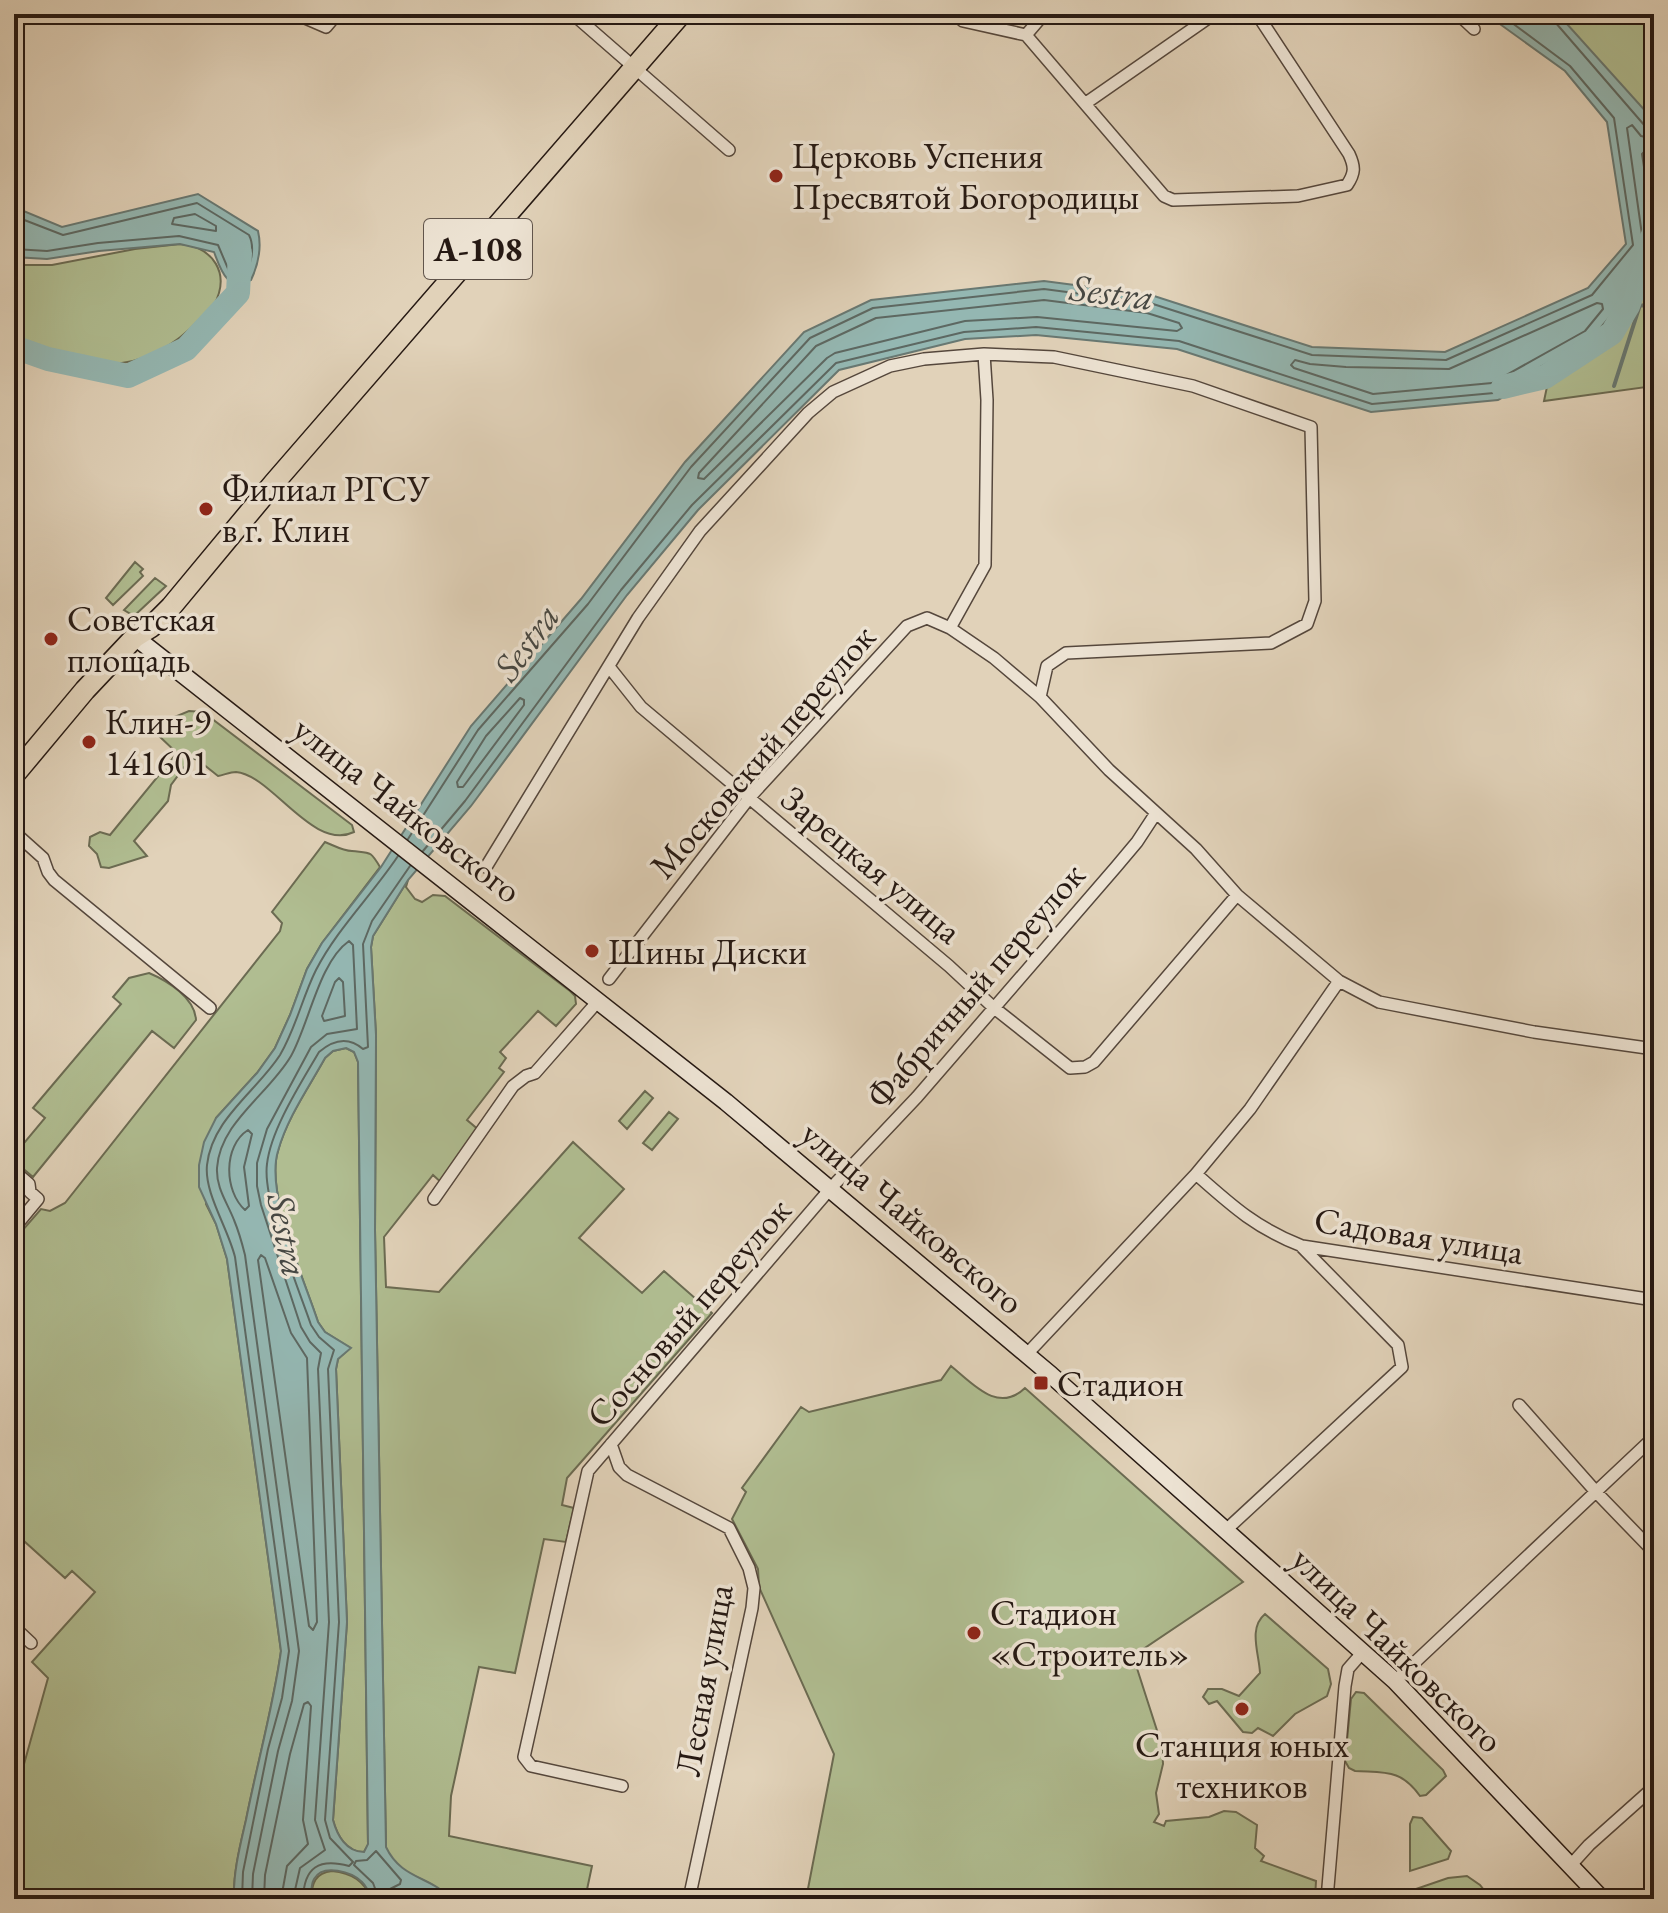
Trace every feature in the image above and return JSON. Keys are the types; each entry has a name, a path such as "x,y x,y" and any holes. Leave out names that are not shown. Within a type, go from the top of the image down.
{"highway":[{"name":"А-108","path":"14,775 85,690 135,637 151,627 171,607 274,483 681,14"}],"street":[{"path":"296,14 326,27 337,14"},
{"path":"573,14 729,150"},
{"path":"955,14 963,21 1026,35 1157,190 1173,200 1298,196 1347,185 1354,176 1349,154 1257,14"},
{"path":"1026,35 1044,14"},
{"path":"1086,103 1214,14"},
{"path":"1458,14 1474,29"},
{"path":"950,628 985,565 987,400 984,354"},
{"path":"486,867 638,618 700,531 808,413 833,392 890,366 924,359 984,354 1054,357 1193,386 1311,427 1315,601 1307,624 1271,643 1066,653 1047,666 1040,697"},
{"name":"Московский переулок","path":"609,979 750,797 907,626 927,618 950,628 994,658 1040,697 1109,770 1196,849 1237,895 1339,981 1379,1002 1534,1032 1654,1049"},
{"name":"улица Чайковского","path":"135,637 463,892 726,1102 1027,1354 1395,1681 1602,1899"},
{"name":"Зарецкая улица","path":"610,668 641,707 949,966 993,1007 1070,1068 1085,1067 1094,1062 1237,895"},
{"name":"Фабричный переулок","path":"830,1189 917,1097 1137,842 1156,813"},
{"path":"14,832 43,858 54,880 210,1008"},
{"path":"1027,1354 1196,1174 1250,1109 1339,981"},
{"path":"434,1199 513,1086 535,1073 599,1000"},
{"path":"14,1171 29,1184 30,1192 38,1199 14,1228"},
{"name":"Садовая улица","path":"1196,1174 1245,1217 1272,1235 1302,1246 1654,1300"},
{"name":"Сосновый переулок","path":"622,1786 531,1766 524,1757 588,1471 830,1189"},
{"path":"1226,1530 1402,1367 1398,1345 1302,1246"},
{"path":"1519,1405 1654,1552"},
{"path":"1395,1681 1654,1437"},
{"name":"Лесная улица","path":"611,1444 619,1467 627,1475 729,1528 752,1579 752,1608 689,1899"},
{"path":"14,1627 31,1643"},
{"path":"1327,1899 1346,1678 1348,1669 1362,1653"},
{"path":"1570,1866 1654,1787"}],"green space":[{"path":"1529,14 1654,14 1654,104 1632,113"},
{"path":"180,244 202,250 210,256 216,264 220,282 214,305 171,344 136,360 99,364 61,356 14,340 14,265 52,265"},
{"path":"1654,251 1638,299 1645,298 1642,297 1654,265 1654,386 1544,401 1549,377 1614,334"},
{"path":"135,562 143,569 140,572 143,576 113,605 106,598"},
{"path":"155,578 166,586 134,616 124,610"},
{"path":"189,711 203,712 352,825 354,832 339,835 323,831 308,823 250,776 236,772 218,776 191,758 171,785 168,801 134,841 147,856 109,868 101,867 97,854 89,846 90,837 100,832 110,835 177,753 158,735 158,724"},
{"path":"325,842 345,850 369,853 380,867 322,943 307,969 275,1048 216,1118 206,1204 227,1259 281,1651 237,1860 234,1899 14,1899 14,1800 48,1678 32,1662 95,1592 72,1571 65,1578 14,1532 14,1240 41,1209 50,1211 65,1203 280,931 282,923 272,912"},
{"path":"408,880 406,887 415,899 422,902 433,895 445,896 570,991 575,996 576,1004 556,1026 538,1011 500,1052 506,1058 499,1068 504,1072 467,1120 480,1131 444,1185 433,1175 384,1237 386,1287 439,1292 573,1142 624,1189 579,1238 642,1293 664,1271 712,1313 567,1478 562,1505 574,1508 566,1542 544,1539 515,1673 479,1667 451,1796 449,1836 592,1866 585,1899 452,1899 431,1884 402,1870 386,1848 375,1230 376,1035 371,947 373,936"},
{"path":"149,973 186,998 196,1020 174,1048 152,1031 33,1177 14,1161 14,1155 45,1118 33,1108 121,1004 113,997 129,978"},
{"path":"346,1048 354,1052 358,1062 368,1845 364,1852 352,1849 343,1842 333,1820 347,1622 336,1369 338,1359 350,1348 325,1332 318,1322 281,1212 275,1169 287,1127 325,1058 333,1051"},
{"path":"645,1091 653,1098 627,1129 619,1121"},
{"path":"669,1112 678,1119 652,1150 643,1143"},
{"name":"Стадион «Строитель»","path":"951,1366 977,1388 996,1397 1015,1395 1025,1388 1243,1582 1133,1656 1162,1746 1163,1764 1156,1793 1159,1814 1154,1822 1164,1826 1166,1821 1209,1817 1224,1811 1236,1812 1257,1825 1255,1848 1264,1856 1261,1861 1316,1881 1315,1899 806,1899 834,1754 759,1587 758,1569 732,1519 746,1492 742,1488 801,1407 809,1412 941,1380"},
{"path":"1265,1614 1328,1669 1331,1684 1327,1696 1295,1714 1273,1736 1258,1728 1252,1733 1243,1732 1217,1701 1209,1704 1203,1697 1208,1689 1222,1689 1239,1696 1260,1673 1256,1634"},
{"path":"1356,1692 1364,1693 1443,1770 1446,1776 1426,1795 1420,1796 1406,1781 1392,1774 1349,1768 1345,1761 1351,1699"},
{"path":"1413,1817 1422,1818 1451,1851 1448,1859 1410,1871 1410,1824"},
{"path":"332,1871 356,1879 372,1899 311,1899 316,1880"},
{"path":"1467,1876 1480,1885 1491,1899 1416,1899 1416,1889 1448,1878"}],"water":[{"path":"14,14 26,14 21,46 14,56"},
{"path":"1486,14 1558,14 1649,115 1654,130 1654,277 1598,344 1498,400 1371,412 1177,349 1036,335 965,339 839,370 698,510 627,595 471,806 408,880 373,936 371,947 376,1035 375,1230 386,1847 400,1865 452,1899 417,1899 408,1893 398,1893 393,1899 372,1899 357,1878 331,1870 318,1874 314,1879 311,1899 234,1899 237,1860 281,1651 227,1259 216,1224 199,1187 199,1165 204,1142 216,1118 275,1048 307,969 322,943 381,867 471,726 581,599 685,462 804,332 871,300 1044,281 1151,295 1312,347 1445,352 1588,288 1626,244 1607,122 1565,71","holes":["346,1048 354,1052 358,1062 368,1844 364,1852 352,1849 343,1842 333,1820 347,1622 336,1369 338,1359 351,1348 325,1332 318,1322 281,1212 275,1169 287,1127 325,1058 333,1051"]},
{"path":"198,194 258,231 259,256 251,280 243,283 230,281 222,272 214,252 180,244 47,259 14,257 14,207 62,227"}],"waterway":[{"name":"Sestra","path":"1503,387 1545,377 1612,333 1628,306 1654,232"},
{"name":"Sestra","path":"14,347 48,359 128,376 186,349 238,293 240,253"},
{"path":"1614,386 1640,305"},
{"path":"1628,306 1654,305"}],"place":[{"name":"Церковь Успения Пресвятой Богородицы","path":"776,176"},
{"name":"Филиал РГСУ в г. Клин","path":"206,509"},
{"name":"Советская площадь","path":"51,639"},
{"name":"Клин-9 141601","path":"89,742"},
{"name":"Шины Диски","path":"592,951"},
{"name":"Стадион","path":"1041,1383"},
{"name":"Стадион «Строитель»","path":"974,1633"},
{"name":"Станция юных техников","path":"1242,1709"}]}
